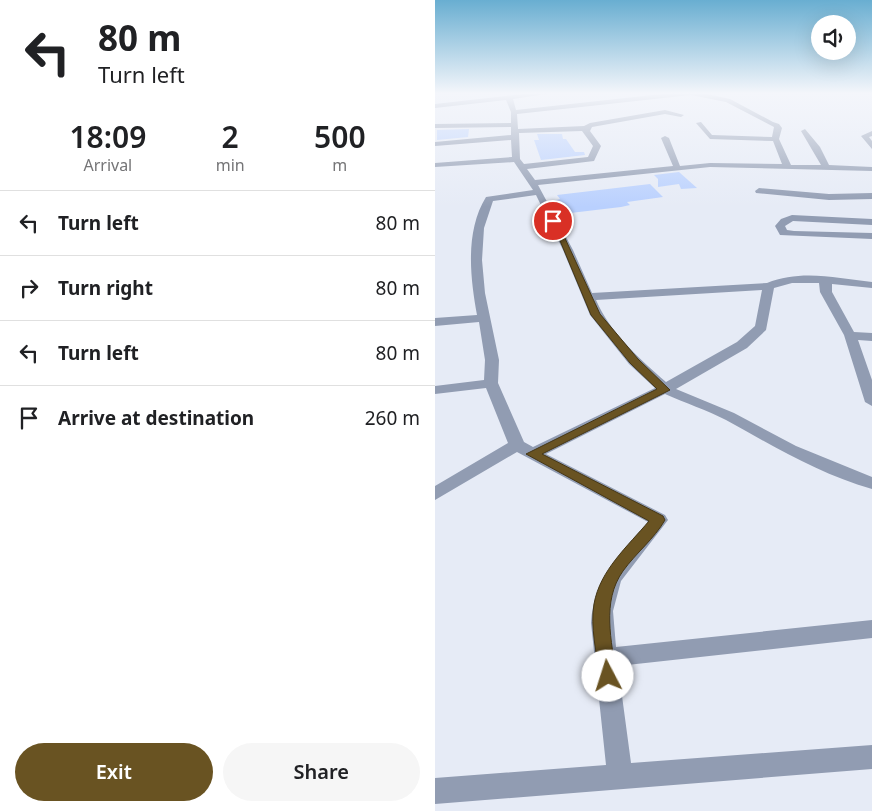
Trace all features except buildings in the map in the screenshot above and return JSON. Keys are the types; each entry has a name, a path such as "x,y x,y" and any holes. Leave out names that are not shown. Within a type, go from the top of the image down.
{"street":[{"path":"435,144 470,131"},
{"path":"516,131 519,163 535,188 568,250 596,315 634,361 665,390 729,416 790,450 851,477 872,483"},
{"path":"435,165 591,159 597,146 588,131"},
{"path":"705,131 710,137 775,139 779,142 787,166"},
{"path":"775,139 777,131"},
{"path":"805,131 827,168"},
{"path":"872,133 865,136 872,147"},
{"path":"665,138 677,167"},
{"path":"620,776 602,623 602,604 607,586 618,567 659,520 524,450 491,383 494,370 483,318 477,247 479,227 488,201 535,188 677,167 719,165 872,169"},
{"path":"759,191 785,196 872,196"},
{"path":"872,222 792,218 784,221 780,226 784,233 872,236"},
{"path":"588,298 769,286 776,282 806,277 826,282 872,285"},
{"path":"826,282 826,292 849,335 872,402"},
{"path":"435,494 524,450 665,390 743,345 761,327 769,286"},
{"path":"435,322 483,318"},
{"path":"849,335 872,338"},
{"path":"435,390 491,383"},
{"path":"606,658 872,629"},
{"path":"435,791 872,757"}],"route":[{"path":"553,221 568,250 596,315 634,361 665,390 532,454 626,501 659,520 618,567 607,586 602,604 602,623 608,676"}]}
